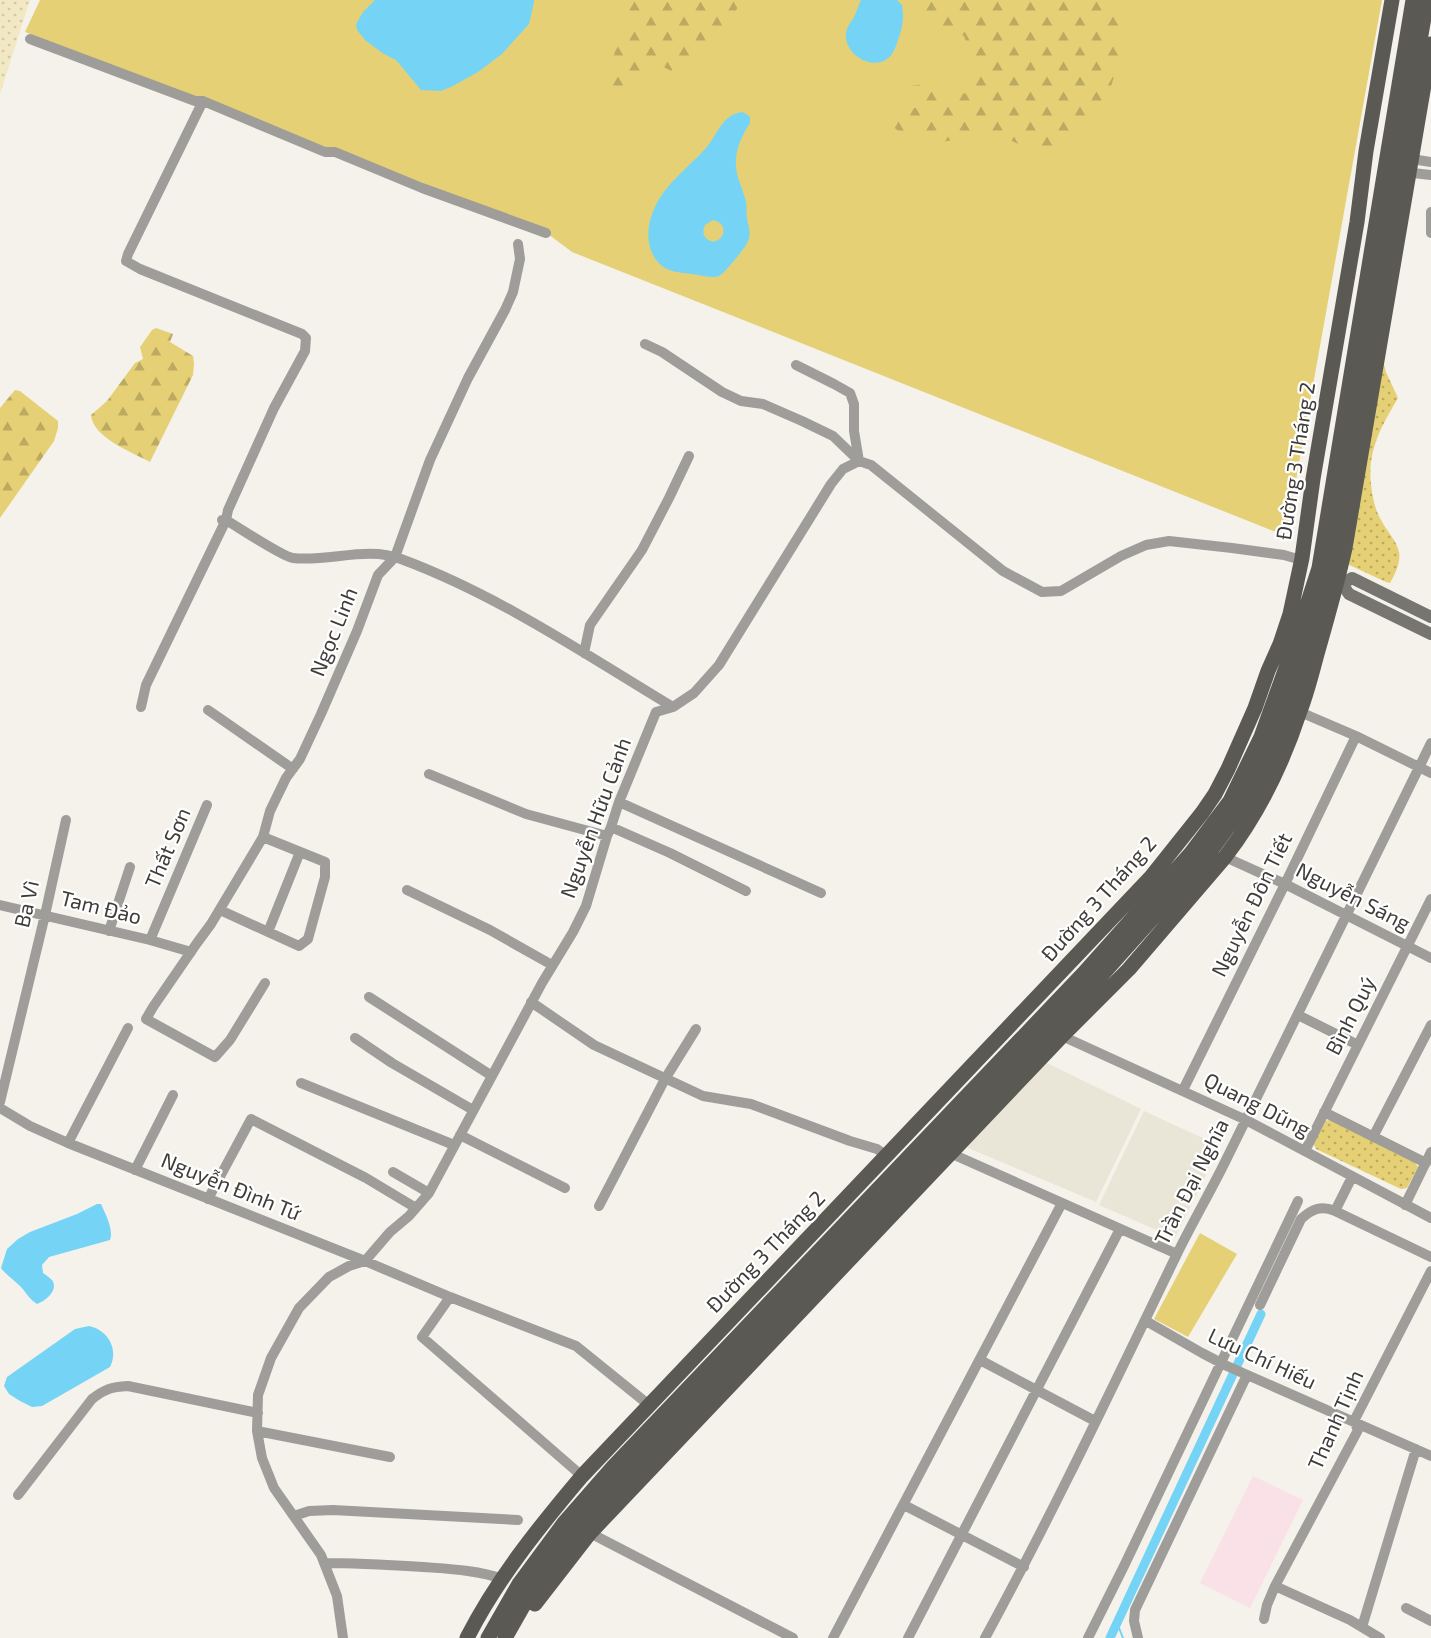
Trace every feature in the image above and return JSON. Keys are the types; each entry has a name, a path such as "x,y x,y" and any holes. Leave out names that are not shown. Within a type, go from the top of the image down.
{"main road":[{"name":"Đường 3 Tháng 2","path":"467,1638 502,1579 535,1533 582,1476 1151,877 1215,794 1236,772 1261,737 1271,709 1284,652 1301,560 1392,0"},
{"name":"Đường 3 Tháng 2","path":"1057,1032 1092,986 1201,864 1244,805 1275,741 1332,578 1413,0"},
{"name":"Đường 3 Tháng 2","path":"515,1638 534,1605 590,1533 944,1150 1057,1032 1129,969 1240,838 1274,778 1300,712 1332,578 1404,165 1427,0"},
{"name":"Đường 3 Tháng 2","path":"1404,165 1431,44"},
{"path":"1301,560 1332,578 1349,594 1431,634"},
{"name":"Đường 3 Tháng 2","path":"488,1638 519,1584 571,1515 613,1467 1083,974 1191,853 1230,801 1236,772 1268,671 1284,652 1332,578"},
{"path":"1332,578 1352,578 1431,617"},
{"path":"1258,701 1271,709"},
{"path":"909,1133 921,1144"},
{"name":"Đường 3 Tháng 2","path":"505,1638 530,1594 573,1533 622,1478 911,1186"}],"street":[{"path":"30,39 195,101 203,101 325,152 335,152 422,188 546,233"},
{"path":"141,706 146,685 274,408 305,351 306,338 302,334 140,269 126,261 203,101"},
{"path":"1404,165 1431,162"},
{"path":"1404,165 1431,176"},
{"path":"1431,212 1431,233"},
{"name":"Ngọc Linh","path":"265,983 230,1040 215,1057 146,1019 220,910 263,837 270,812 286,778 300,759 321,714 357,631 378,575 395,557 430,460 468,378 513,292 520,260 518,244"},
{"path":"645,344 662,352 722,392 741,400 763,404 833,436 859,461 871,465 1004,571 1042,592 1061,591 1121,556 1146,545 1169,541 1284,555 1301,560"},
{"path":"796,365 850,393 854,404 854,430 859,461"},
{"path":"584,653 590,625 642,550 689,456"},
{"name":"Nguyễn Hữu Cảnh","path":"343,1638 337,1596 321,1555 274,1488 262,1458 257,1431 258,1395 271,1358 299,1308 329,1277 349,1266 365,1261 429,1193 531,1002 586,906 619,802 656,711 672,707 694,693 719,665 831,484 843,469 859,461"},
{"path":"224,520 290,558 312,559 380,553 395,557 471,589 584,653 672,707"},
{"path":"208,710 293,769"},
{"path":"1300,712 1356,736 1431,774"},
{"name":"Nguyễn Đôn Tiết","path":"1183,1090 1356,736"},
{"name":"Trần Đại Nghĩa","path":"985,1638 1024,1567 1431,743"},
{"path":"429,774 526,814 609,832 670,853 746,891"},
{"path":"619,802 821,893"},
{"name":"Thất Sơn","path":"150,940 207,805"},
{"name":"Ba Vì","path":"0,1102 66,820"},
{"path":"220,910 299,946 308,939 325,877 325,862 263,837"},
{"path":"268,932 300,852"},
{"name":"Nguyễn Sáng","path":"1225,857 1285,884 1431,958"},
{"path":"109,931 130,867"},
{"path":"407,890 490,930 552,965"},
{"name":"Bình Quý","path":"1305,1151 1431,898"},
{"name":"Tam Đảo","path":"0,905 150,940 191,952"},
{"path":"369,997 492,1076"},
{"path":"531,1002 594,1045 703,1095 751,1104 877,1149 887,1156"},
{"path":"1298,1015 1358,1045"},
{"path":"1373,1137 1430,1027"},
{"path":"68,1143 128,1029"},
{"path":"599,1206 665,1078 696,1029"},
{"name":"Quang Dũng","path":"1057,1032 1246,1120 1431,1218"},
{"path":"355,1038 392,1063 473,1110"},
{"path":"301,1083 457,1140 565,1188"},
{"path":"135,1170 173,1095"},
{"name":"Nguyễn Đình Tứ","path":"0,1108 30,1126 68,1143 365,1261 450,1298 576,1346 649,1405"},
{"path":"1324,1112 1426,1163"},
{"path":"208,1199 251,1119 366,1178 416,1208"},
{"path":"944,1150 1177,1254"},
{"path":"1405,1205 1431,1152"},
{"path":"393,1172 429,1193"},
{"path":"1335,1211 1352,1177"},
{"path":"1088,1638 1224,1364 1298,1201"},
{"path":"833,1638 1062,1203"},
{"path":"1260,1305 1301,1219 1309,1212 1319,1208 1335,1211 1431,1257"},
{"path":"908,1638 1120,1229"},
{"name":"Thanh Tịnh","path":"1264,1619 1275,1586 1358,1430 1354,1421 1431,1271"},
{"path":"450,1298 422,1337 582,1476"},
{"name":"Lưu Chí Hiếu","path":"1146,1321 1224,1364 1431,1456"},
{"path":"980,1360 1095,1421"},
{"path":"1138,1638 1134,1621 1135,1610 1246,1374"},
{"path":"18,1495 92,1400 103,1390 128,1386 258,1413"},
{"path":"257,1431 390,1457"},
{"path":"1362,1627 1416,1449"},
{"path":"904,1505 1024,1567"},
{"path":"294,1516 309,1511 333,1510 518,1520"},
{"path":"590,1533 793,1638"},
{"path":"324,1563 367,1563 463,1570 502,1579"},
{"path":"1275,1586 1313,1602 1380,1638"},
{"path":"1406,1608 1431,1621"}],"shaded area":[{"path":"1045,1062 1141,1109 1096,1202 966,1147"},
{"path":"1144,1111 1220,1146 1175,1238 1099,1205"},
{"path":"1253,1476 1303,1500 1250,1608 1200,1583"}],"green space":[{"path":"40,0 1382,0 1286,536 572,252 548,234 25,32"},
{"path":"633,0 742,0 730,21 707,48 686,66 671,71 642,55 638,59 645,81 618,97 603,92 600,85 609,77 615,51"},
{"path":"928,0 1127,0 1120,7 1116,19 1123,30 1122,49 1108,97 1070,145 1046,156 998,135 985,134 942,142 897,130 890,123 906,112 926,103 911,93 908,86 926,84 992,100 993,91 980,91 973,83 976,68 964,36 938,28 921,18 920,8"},
{"path":"156,328 173,334 170,342 193,356 194,363 193,375 150,462 106,437 93,423 91,415 107,401 135,363 143,359 140,347"},
{"path":"1379,345 1386,372 1398,398 1377,439 1370,472 1377,512 1399,552 1396,572 1390,583 1345,563"},
{"path":"15,390 20,391 58,421 58,428 54,441 0,518 0,408"},
{"path":"1331,1120 1414,1161 1418,1167 1407,1188 1401,1189 1316,1149 1313,1143 1323,1121"},
{"path":"1200,1233 1237,1254 1188,1337 1154,1319"}],"sand":[{"path":"0,0 30,0 0,94"}],"water":[{"path":"375,0 534,0 534,2 529,24 502,54 478,72 441,91 421,90 396,60 366,41 357,30 356,24 363,12"},
{"path":"861,0 897,0 902,5 902,25 896,46 885,60 877,63 860,59 848,46 847,29"},
{"path":"743,112 750,117 750,123 742,136 736,156 738,176 746,201 750,232 748,242 719,276 668,270 656,260 648,238 655,207 665,190 706,148 725,121","holes":["713,220 723,226 720,239 716,241 707,239 703,232 705,225"]},
{"path":"101,1204 108,1222 111,1231 110,1240 49,1257 42,1265 43,1273 52,1280 54,1288 48,1298 37,1304 1,1268 7,1249 30,1232"},
{"path":"89,1326 102,1332 110,1341 113,1354 110,1367 42,1406 32,1407 9,1394 4,1386 7,1377 75,1329"}],"waterway":[{"path":"1110,1638 1261,1314"},
{"path":"1117,1623 1123,1638"}]}
